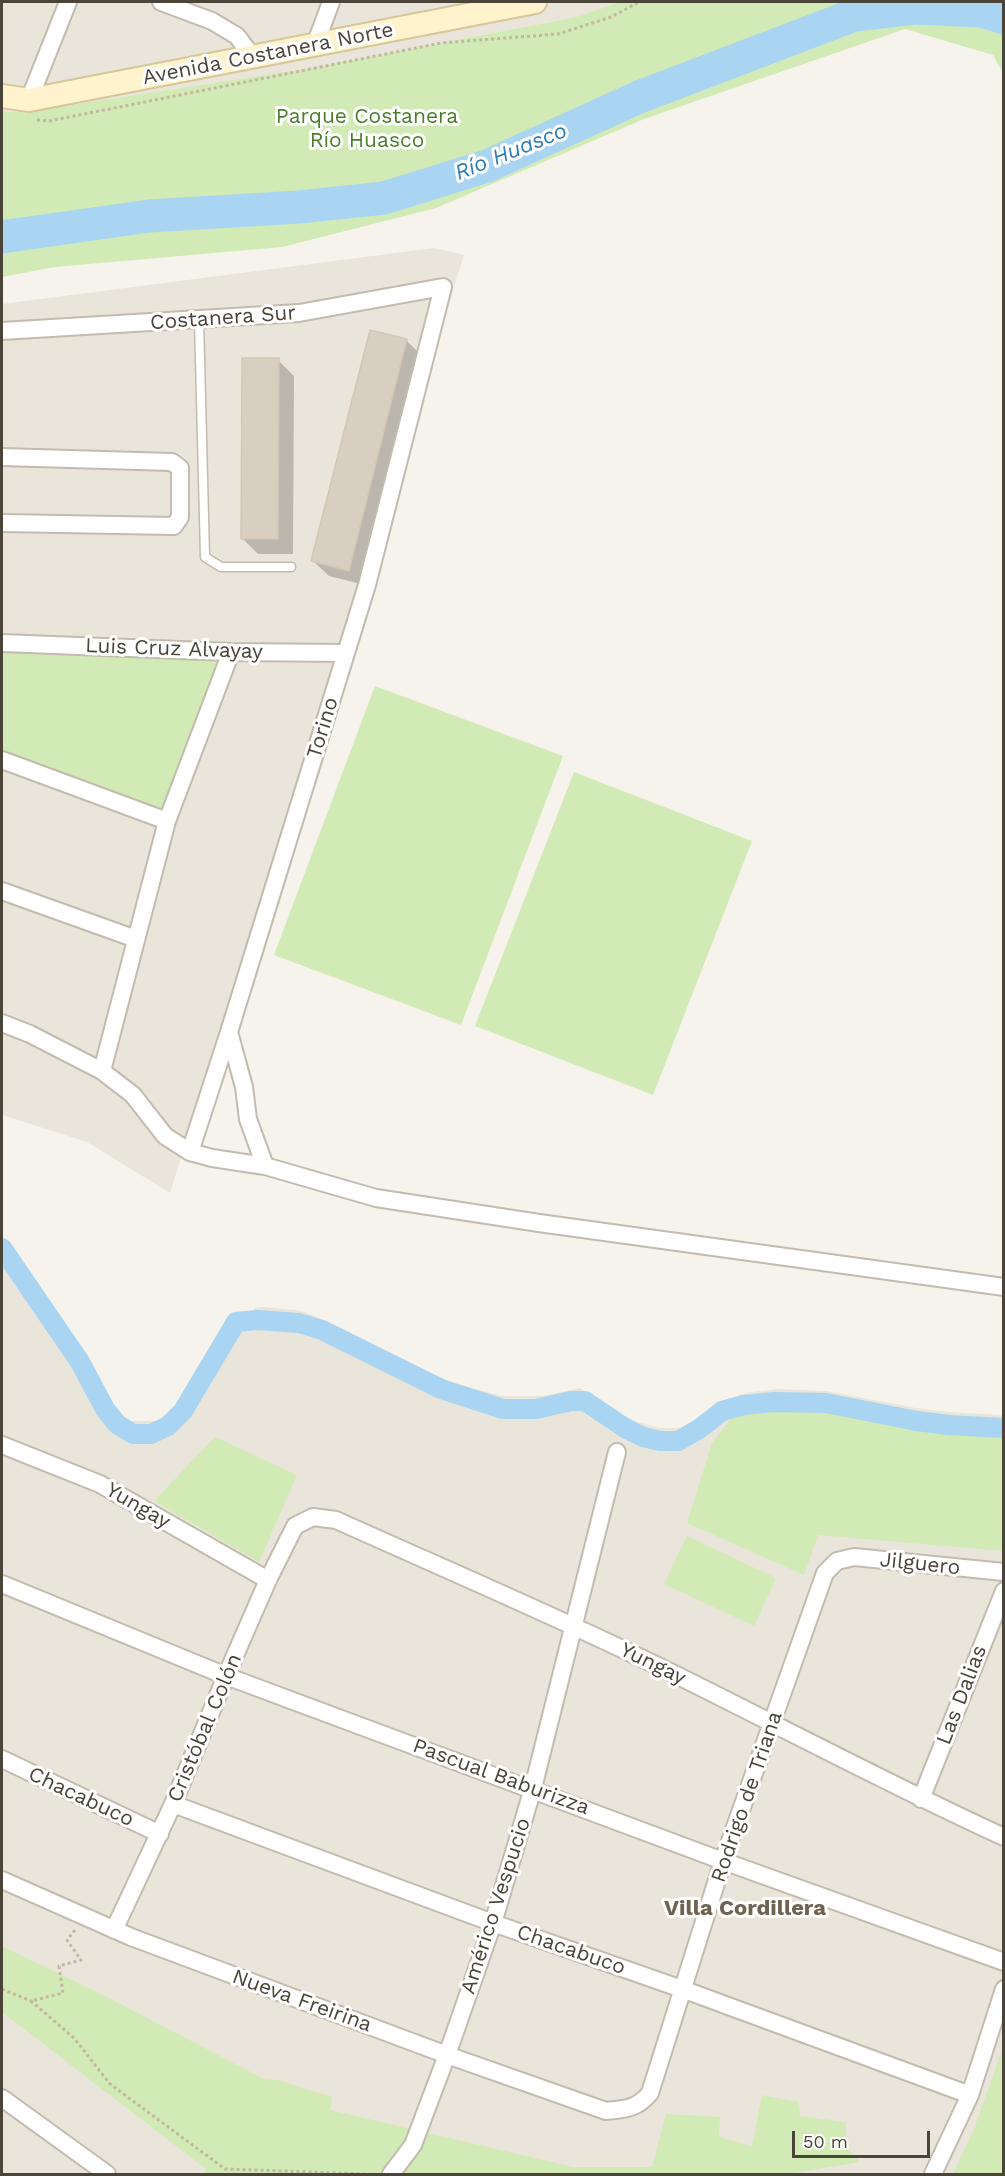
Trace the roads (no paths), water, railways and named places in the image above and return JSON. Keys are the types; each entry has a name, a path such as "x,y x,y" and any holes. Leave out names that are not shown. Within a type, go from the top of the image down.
{"main road":[{"name":"Avenida Costanera Norte","path":"2,96 29,110 252,56 535,2"}],"street":[{"path":"29,110 68,2"},
{"path":"161,2 212,21 237,36 252,56"},
{"path":"315,45 331,2"},
{"name":"Costanera Sur","path":"2,331 299,313 443,287"},
{"name":"Torino","path":"190,1152 367,585 443,287"},
{"path":"2,457 172,462 180,468 180,517 174,526 2,523"},
{"name":"Luis Cruz Alvayay","path":"2,643 231,652 346,653"},
{"path":"102,1071 168,821 231,652"},
{"path":"2,760 168,821"},
{"path":"2,891 136,939"},
{"path":"2,1023 30,1034 102,1071 133,1095 165,1136 190,1152 212,1158 265,1166 376,1198 539,1223 1004,1287"},
{"path":"229,1032 244,1087 248,1119 265,1166"},
{"name":"Yungay","path":"2,1445 100,1484 268,1580"},
{"name":"Américo Vespucio","path":"391,2175 413,2145 447,2055 492,1923 533,1788 617,1452"},
{"name":"Yungay","path":"295,1526 313,1517 336,1520 573,1626 773,1723 921,1799 1004,1837"},
{"name":"Cristóbal Colón","path":"114,1930 160,1834 268,1580 295,1526"},
{"name":"Jilguero","path":"837,1561 854,1557 1004,1572"},
{"name":"Rodrigo de Triana","path":"606,2111 627,2109 642,2103 650,2093 723,1861 825,1573 837,1561"},
{"name":"Pascual Baburizza","path":"2,1584 226,1676 533,1788 723,1861 1004,1962"},
{"name":"Las Dalias","path":"921,1799 1004,1591"},
{"name":"Chacabuco","path":"2,1760 160,1834"},
{"name":"Chacabuco","path":"173,1804 492,1923 682,1989 970,2095"},
{"name":"Nueva Freirina","path":"2,1880 114,1930 447,2055 606,2111"},
{"path":"932,2173 970,2095 1004,1989"},
{"path":"2,2098 107,2175"}],"lane":[{"path":"199,320 205,557 221,567 291,567"}],"waterway":[{"name":"Río Huasco","path":"2,237 149,216 299,207 384,198 487,166 639,97 854,15 916,8 981,11 1004,18"},
{"path":"2,1248 80,1362 105,1409 117,1424 133,1434 151,1434 168,1426 183,1411 236,1322 257,1320 299,1323 322,1330 441,1389 503,1409 536,1409 571,1401 585,1401 625,1428 643,1437 660,1441 678,1441 699,1429 722,1411 744,1405 774,1402 826,1403 917,1421 1004,1428"}],"district":[{"name":"Villa Cordillera","path":"745,1909"}],"park label":[{"name":"Parque Costanera Río Huasco","path":"367,129"}]}
